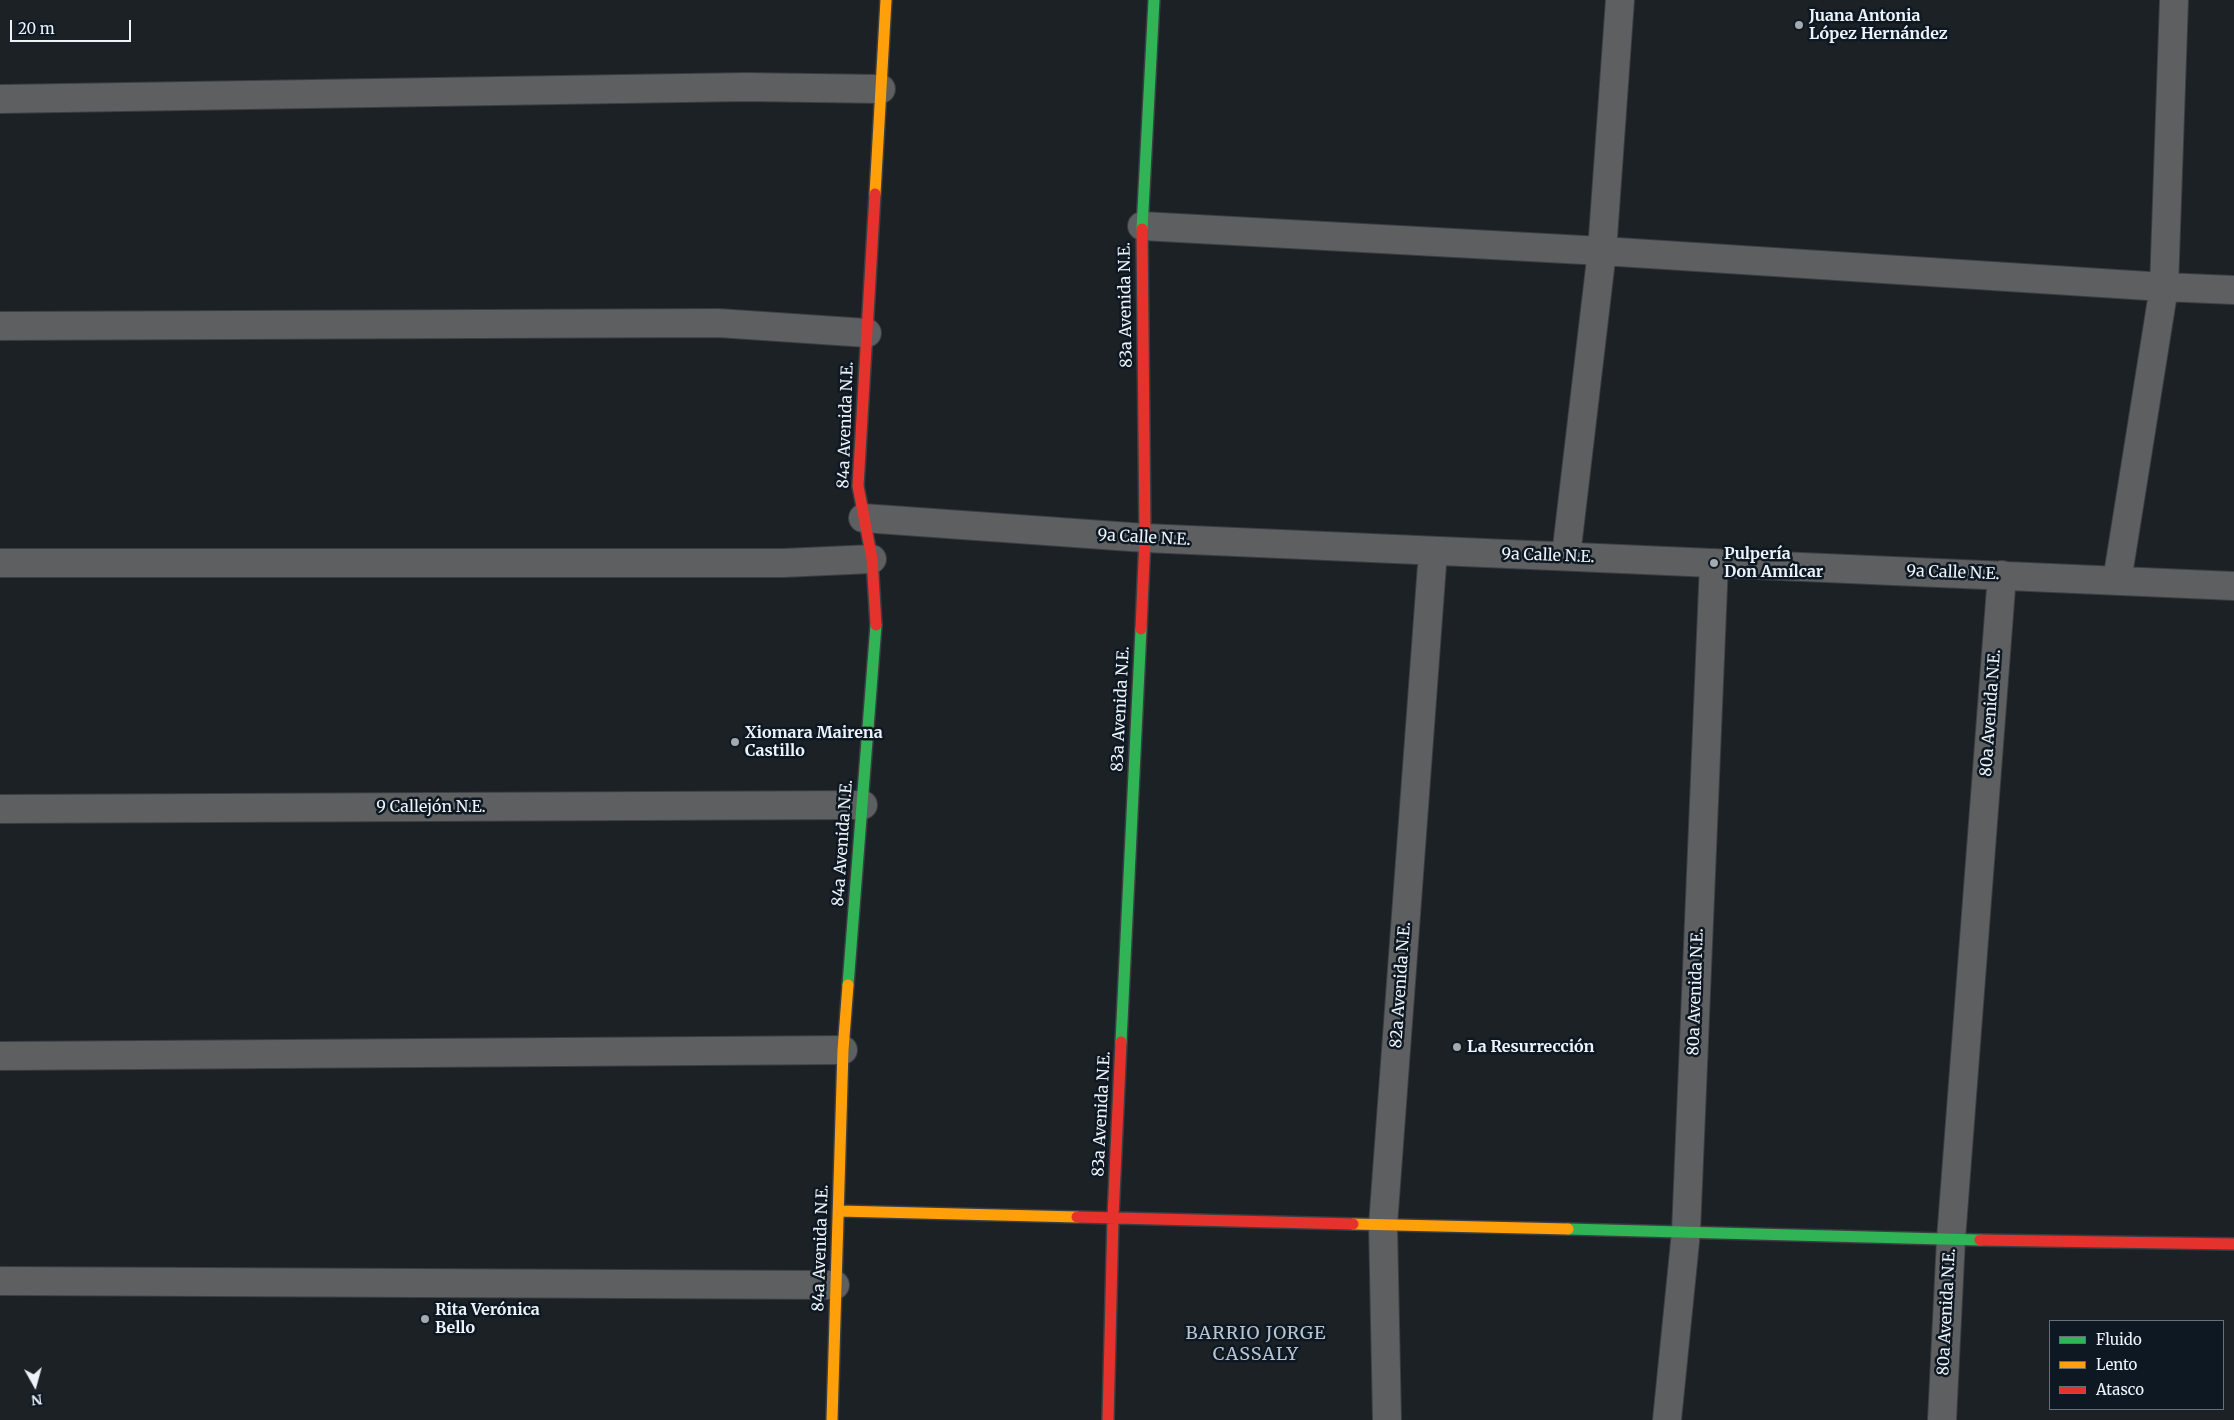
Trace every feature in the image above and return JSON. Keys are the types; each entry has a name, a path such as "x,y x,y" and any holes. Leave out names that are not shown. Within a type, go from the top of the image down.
{"street":[{"name":"84a Avenida N.E.","path":"832,1420 843,1050 876,630 872,559 858,486 886,0"},
{"name":"83a Avenida N.E.","path":"1108,1420 1113,1217 1145,538 1142,226 1154,0"},
{"path":"1566,556 1602,251 1620,0"},
{"path":"2117,581 2164,288 2174,0"},
{"path":"0,99 746,87 881,88"},
{"path":"1142,226 1602,251 2164,288 2234,290"},
{"path":"0,326 718,323 867,333"},
{"name":"9a Calle N.E.","path":"863,518 1145,538 2234,586"},
{"name":"82a Avenida N.E.","path":"1387,1420 1383,1225 1433,551"},
{"path":"0,563 783,563 872,559"},
{"name":"80a Avenida N.E.","path":"1667,1420 1686,1232 1714,563"},
{"name":"80a Avenida N.E.","path":"1942,1420 1951,1239 2002,575"},
{"name":"9 Callejón N.E.","path":"0,809 863,805"},
{"path":"0,1056 843,1050"},
{"path":"839,1211 1951,1239 2234,1244"},
{"path":"0,1281 835,1285"}],"traffic: fast":[{"path":"1142,229 1154,0"},
{"path":"848,985 876,625"},
{"path":"1121,1042 1141,629"},
{"path":"1568,1229 1980,1240"}],"traffic: slow":[{"path":"875,194 886,0"},
{"path":"832,1420 843,1050 848,985"},
{"path":"839,1211 1077,1217"},
{"path":"1353,1224 1568,1229"}],"traffic: jam":[{"path":"875,194 858,486 872,559 876,625"},
{"path":"1141,629 1145,538 1142,229"},
{"path":"1108,1420 1113,1217 1121,1042"},
{"path":"1077,1217 1353,1224"},
{"path":"1980,1240 2234,1244"}],"place":[{"name":"Juana Antonia López Hernández","path":"1799,25"},
{"name":"Pulpería Don Amílcar","path":"1714,563"},
{"name":"Xiomara Mairena Castillo","path":"735,742"},
{"name":"La Resurrección","path":"1457,1047"},
{"name":"Rita Verónica Bello","path":"425,1319"}],"district":[{"name":"BARRIO JORGE CASSALY","path":"1256,1344"}]}
